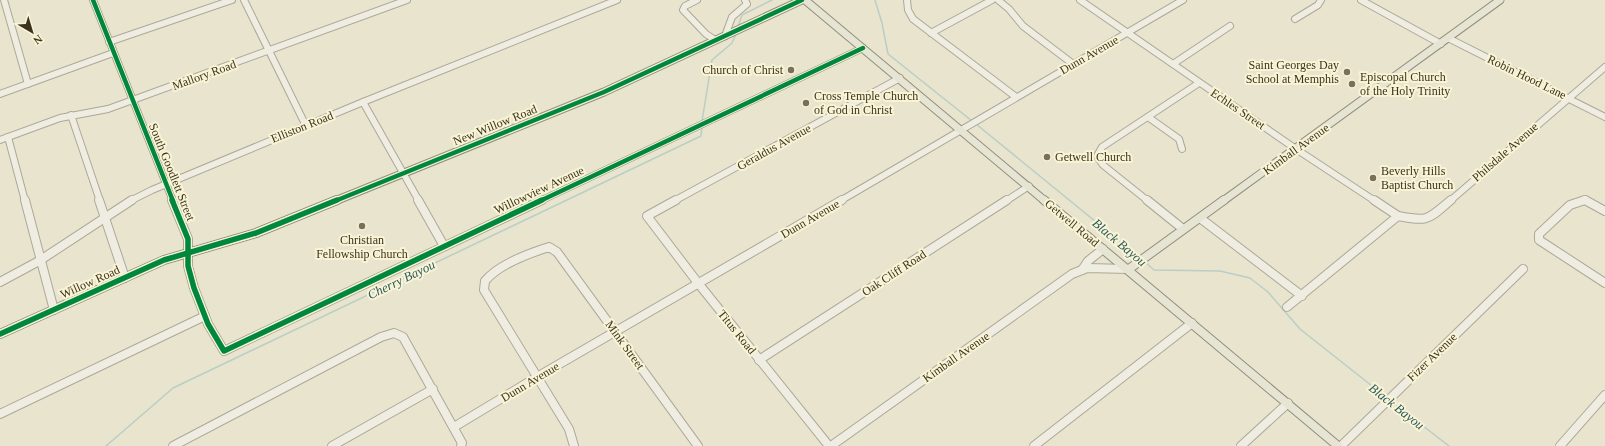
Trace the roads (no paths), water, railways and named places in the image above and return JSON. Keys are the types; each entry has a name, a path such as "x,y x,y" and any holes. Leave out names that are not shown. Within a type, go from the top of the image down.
{"main road":[{"name":"New Willow Road","path":"190,252 256,233 604,92 802,0"},
{"name":"Getwell Road","path":"805,0 900,78 965,128 1029,186 1103,249 1339,446"},
{"name":"Kimball Avenue","path":"1128,269 1296,149 1500,0"},
{"name":"Willow Road","path":"0,334 169,259 190,252"}],"street":[{"path":"4,0 28,84"},
{"name":"South Goodlett Street","path":"93,0 188,239 190,252 188,268 205,316 224,351"},
{"path":"109,42 232,0"},
{"path":"244,0 306,126"},
{"name":"Mallory Road","path":"0,140 71,115 108,109 133,101 406,0"},
{"name":"Elliston Road","path":"0,282 18,273 139,196 363,102 617,0"},
{"path":"697,0 685,6 683,10 706,34 715,40"},
{"path":"725,36 732,16 747,4 745,0"},
{"path":"907,0 908,10 913,19 1016,97"},
{"path":"931,33 992,0"},
{"path":"998,0 1009,9 1023,26 1073,64"},
{"name":"Echles Street","path":"1080,0 1296,149 1398,216"},
{"name":"Dunn Avenue","path":"454,427 1182,0"},
{"path":"1295,20 1318,5 1321,0"},
{"path":"1361,0 1441,44"},
{"path":"1173,64 1230,26"},
{"name":"Robin Hood Lane","path":"1448,38 1569,97 1605,117"},
{"name":"Willowview Avenue","path":"224,351 863,48"},
{"path":"0,94 113,53"},
{"name":"Philsdale Avenue","path":"1398,216 1419,220 1430,218 1605,67"},
{"name":"Geraldus Avenue","path":"647,216 900,78"},
{"path":"1183,230 1103,165 1097,156 1102,147 1199,83"},
{"path":"363,102 402,174 444,246"},
{"path":"71,115 125,278"},
{"path":"1148,117 1179,139 1182,149"},
{"path":"8,137 54,310"},
{"name":"Oak Cliff Road","path":"759,360 1029,186"},
{"path":"1605,212 1585,200 1570,205 1539,234 1539,240 1605,283"},
{"name":"Titus Road","path":"647,216 759,360 830,446"},
{"path":"1287,307 1398,216"},
{"path":"1200,218 1302,296"},
{"name":"Mink Street","path":"537,378 484,290 485,280 491,274 524,256 537,250 549,247 557,252 698,446"},
{"name":"Kimball Avenue","path":"1082,270 1088,261 1103,249"},
{"name":"Kimball Avenue","path":"830,446 1072,274 1092,268 1115,271 1128,269"},
{"name":"Fizer Avenue","path":"1339,446 1524,269"},
{"path":"0,414 205,316"},
{"path":"1034,446 1192,323"},
{"path":"173,446 381,337 394,333 403,337 454,427 462,446"},
{"path":"537,378 569,429 574,446"},
{"path":"332,446 433,389"},
{"path":"1560,446 1605,395"},
{"path":"1241,446 1288,403"}],"waterway":[{"name":"Cherry Bayou","path":"738,27 742,15 772,0"},
{"name":"Black Bayou","path":"875,0 882,23 888,54 972,121"},
{"name":"Cherry Bayou","path":"702,121 712,60 732,43 736,34"},
{"name":"Black Bayou","path":"976,124 1139,257"},
{"name":"Cherry Bayou","path":"106,446 173,388 701,136 702,127"},
{"name":"Black Bayou","path":"1145,262 1154,270 1220,271 1250,278 1268,292 1300,329 1386,397"},
{"name":"Black Bayou","path":"1391,401 1449,446"}],"place":[{"name":"Church of Christ","path":"791,70"},
{"name":"Saint Georges Day School at Memphis","path":"1347,72"},
{"name":"Episcopal Church of the Holy Trinity","path":"1352,84"},
{"name":"Cross Temple Church of God in Christ","path":"806,103"},
{"name":"Getwell Church","path":"1047,157"},
{"name":"Beverly Hills Baptist Church","path":"1373,178"},
{"name":"Christian Fellowship Church","path":"362,226"}]}
